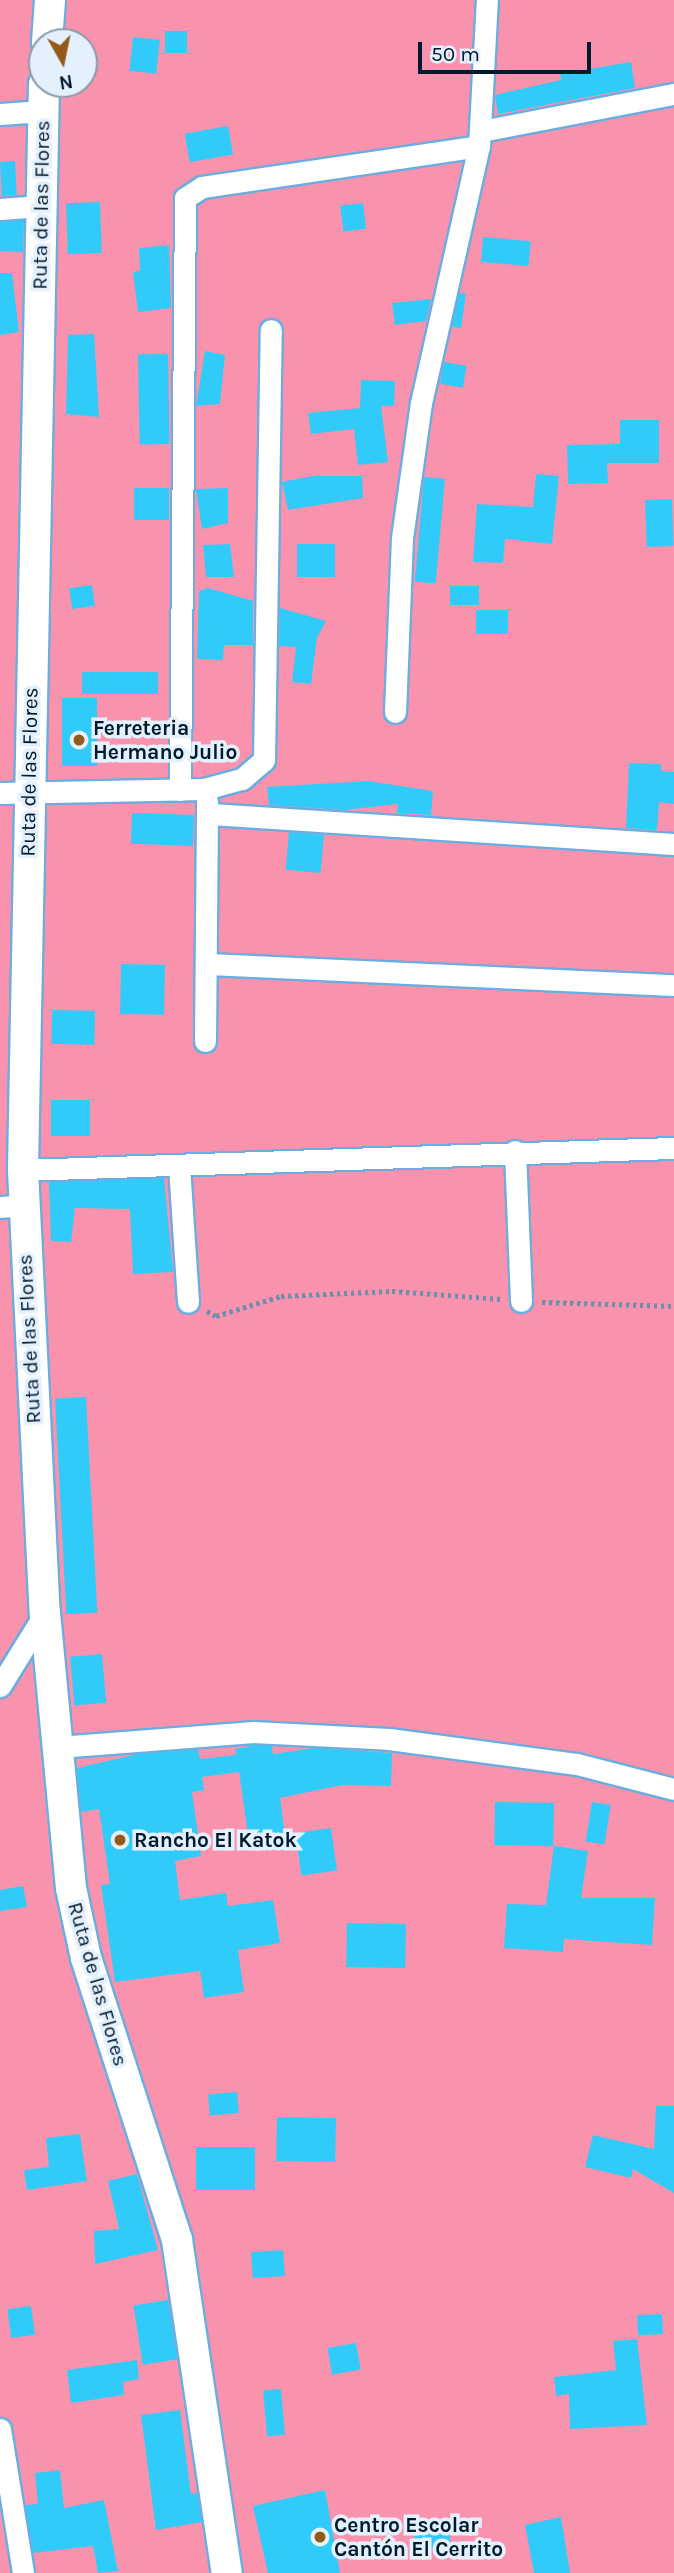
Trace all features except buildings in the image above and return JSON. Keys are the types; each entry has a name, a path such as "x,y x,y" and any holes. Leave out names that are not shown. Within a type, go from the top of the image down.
{"main road":[{"path":"48,28 50,0"},
{"name":"Ruta de las Flores","path":"44,98 14,793 23,1170 12,1206 45,1613 71,1888 86,1958 177,2240 227,2573"}],"street":[{"path":"395,712 402,538 421,403 480,139 487,0"},
{"path":"180,790 185,198 202,187 480,139 674,94"},
{"path":"0,114 41,98"},
{"path":"0,209 41,206"},
{"path":"14,793 204,789 255,772 268,742 271,330"},
{"path":"204,789 210,814 205,1041"},
{"path":"210,814 674,844"},
{"path":"208,964 674,985"},
{"path":"23,1170 515,1151 674,1148"},
{"path":"515,1151 522,1300"},
{"path":"178,1166 188,1302"},
{"path":"0,1686 45,1613"},
{"path":"58,1747 253,1732 389,1739 577,1764 674,1789"},
{"path":"0,2429 23,2573"}],"path":[{"path":"188,1302 216,1316 295,1295 392,1291 674,1306"}],"shaded area":[{"path":"0,0 674,0 674,2573 0,2573"}],"place":[{"name":"Ferreteria Hermano Julio","path":"79,740"},
{"name":"Rancho El Katok","path":"120,1840"},
{"name":"Centro Escolar Cantón El Cerrito","path":"320,2537"}]}
